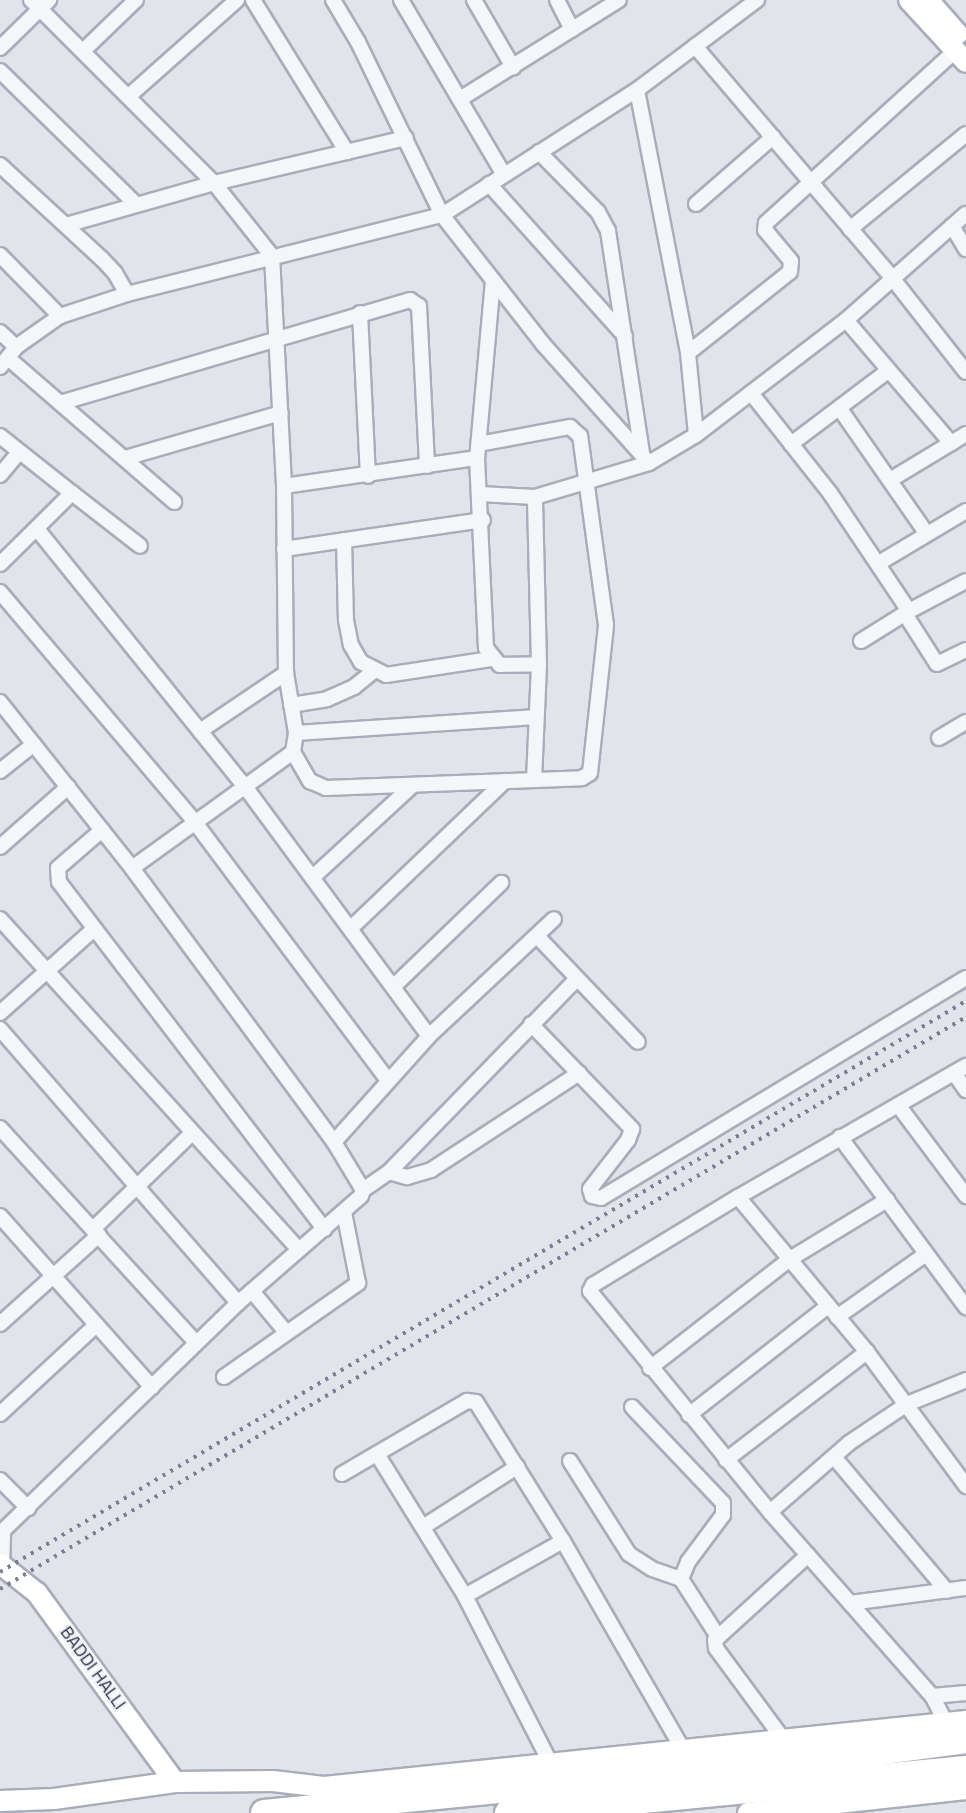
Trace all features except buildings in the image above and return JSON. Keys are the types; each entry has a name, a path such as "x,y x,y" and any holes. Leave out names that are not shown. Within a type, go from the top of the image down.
{"highway":[{"path":"264,1813 845,1756 966,1740"},
{"path":"508,1813 959,1783"}],"street":[{"path":"84,50 136,0"},
{"path":"130,95 237,0"},
{"path":"253,0 347,152"},
{"path":"333,0 406,138 442,214 543,344 645,457"},
{"path":"401,0 504,175"},
{"path":"474,0 513,67"},
{"path":"557,0 572,30"},
{"path":"460,99 618,0"},
{"path":"8,357 60,316 127,294 442,214 637,90 757,0"},
{"path":"909,0 963,51"},
{"path":"928,0 963,51"},
{"path":"0,48 40,3 214,183 272,256 284,486 286,673 296,733 292,752 246,788 194,821 132,868"},
{"path":"695,46 893,279 966,372"},
{"path":"688,353 790,272 791,261 764,227 811,182 963,51"},
{"path":"0,71 136,204"},
{"path":"637,90 688,353 696,435"},
{"path":"850,230 966,134"},
{"path":"696,204 773,137"},
{"path":"66,225 214,183 406,138"},
{"path":"539,152 605,222 645,457"},
{"path":"0,165 116,273 127,294"},
{"path":"489,184 625,336"},
{"path":"480,494 535,497 589,482 696,435 846,320 966,214"},
{"path":"952,226 966,249"},
{"path":"0,255 60,316"},
{"path":"493,280 477,458 483,520 486,648 491,659 500,665 539,664"},
{"path":"60,403 410,300 419,306 427,466"},
{"path":"360,313 368,476"},
{"path":"846,320 951,443"},
{"path":"0,332 8,357 174,502"},
{"path":"791,444 888,371"},
{"path":"751,393 879,563 937,664 966,650"},
{"path":"840,409 927,534"},
{"path":"125,458 281,413"},
{"path":"292,752 304,773 318,787 582,778 590,772 606,625 589,482 580,436 570,427 479,444"},
{"path":"890,480 966,434"},
{"path":"0,436 140,546"},
{"path":"0,475 19,452"},
{"path":"284,486 368,476 477,458"},
{"path":"0,564 72,493"},
{"path":"534,780 539,664 535,497"},
{"path":"879,563 966,511"},
{"path":"284,549 483,520"},
{"path":"37,529 246,788 429,1036"},
{"path":"344,540 348,629 362,662 374,670 401,674 491,659"},
{"path":"861,641 907,612 966,581"},
{"path":"0,592 194,821 388,1080"},
{"path":"291,705 327,699 354,687 374,670"},
{"path":"200,731 286,673"},
{"path":"0,702 132,868 334,1142 363,1184 363,1190"},
{"path":"296,733 536,717"},
{"path":"939,738 966,722"},
{"path":"0,771 34,744"},
{"path":"351,928 505,781"},
{"path":"313,877 413,785"},
{"path":"0,847 68,787"},
{"path":"102,830 56,873 58,882 324,1229"},
{"path":"394,986 501,883"},
{"path":"0,919 299,1250"},
{"path":"334,1142 429,1036 554,919"},
{"path":"0,1013 94,929"},
{"path":"537,936 638,1042"},
{"path":"1,1565 1,1533 238,1303 344,1212 363,1190 389,1172 577,978"},
{"path":"531,1024 632,1130 628,1140 590,1189 592,1196 601,1198 966,978"},
{"path":"0,1029 139,1186 238,1303"},
{"path":"956,1722 770,1512 594,1301 590,1291 593,1285 738,1197 966,1066"},
{"path":"389,1172 407,1177 431,1170 579,1073"},
{"path":"954,1073 966,1090"},
{"path":"898,1105 966,1196"},
{"path":"0,1128 196,1343"},
{"path":"0,1324 52,1277 192,1133"},
{"path":"840,1137 966,1307"},
{"path":"738,1197 867,1352 966,1486"},
{"path":"650,1368 790,1260 887,1200"},
{"path":"224,1377 285,1331 358,1283 344,1212"},
{"path":"0,1216 152,1387"},
{"path":"689,1415 833,1312 926,1254"},
{"path":"252,1291 285,1331"},
{"path":"3,1406 96,1325"},
{"path":"726,1460 867,1352"},
{"path":"770,1512 834,1456 907,1404 966,1380"},
{"path":"342,1474 472,1401 480,1406 563,1541 682,1748"},
{"path":"632,1407 723,1503 723,1515 688,1562 681,1579"},
{"path":"377,1454 465,1596 551,1764"},
{"path":"834,1456 947,1591"},
{"path":"570,1461 629,1554 652,1569 681,1579 717,1635 716,1648 783,1738"},
{"path":"423,1527 517,1467"},
{"path":"0,1480 28,1508"},
{"path":"465,1596 563,1541"},
{"path":"717,1635 808,1555"},
{"name":"BADDI HALLI","path":"1,1565 37,1593 176,1782"},
{"path":"850,1603 966,1588"},
{"path":"932,1696 966,1693"},
{"path":"0,1802 54,1799 176,1782 273,1781 324,1787 682,1748 956,1722"},
{"path":"748,1813 959,1783"},
{"path":"817,1813 959,1783"}],"railway":[{"path":"0,1572 966,1001"},
{"path":"0,1589 966,1017"}]}
